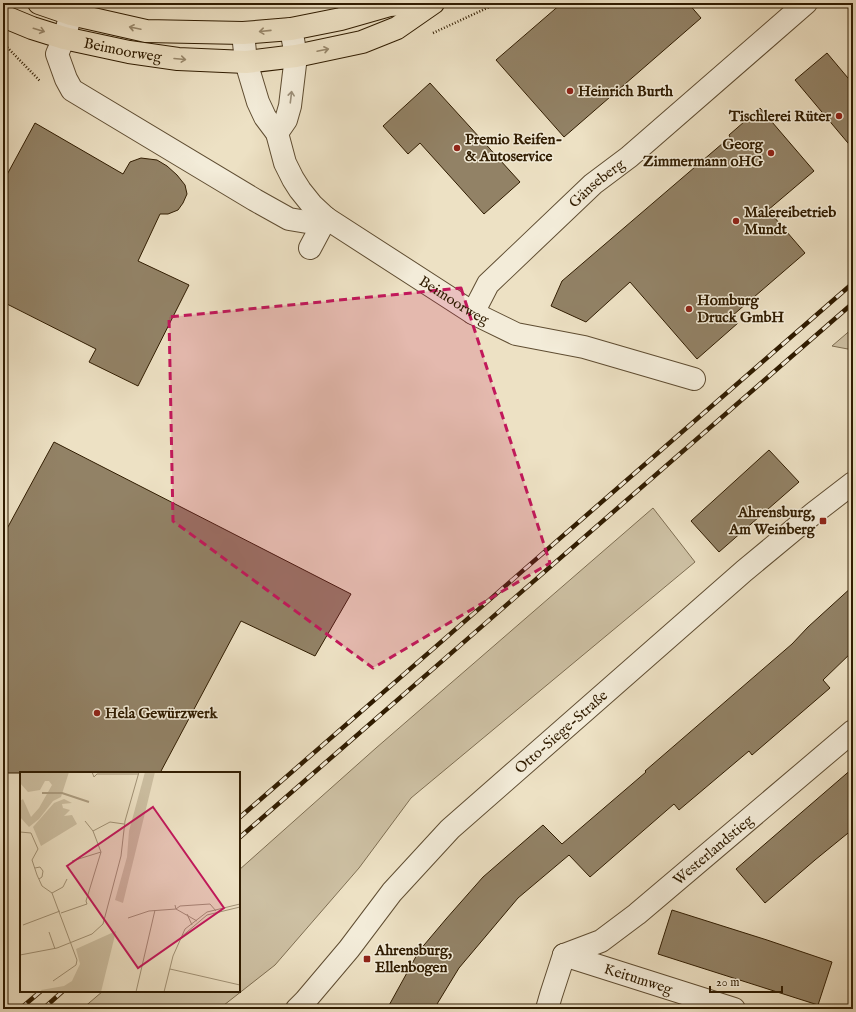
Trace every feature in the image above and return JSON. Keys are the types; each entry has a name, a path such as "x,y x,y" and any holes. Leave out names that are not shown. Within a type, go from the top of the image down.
{"main road":[{"name":"Beimoorweg","path":"39,3 71,14 146,31 243,33 291,29 341,19 390,5 413,3"},
{"name":"Beimoorweg","path":"3,16 32,28 64,38 129,52 178,59 246,62 296,56 362,42 397,28 433,3"}],"street":[{"name":"Gänseberg","path":"473,313 488,284 593,184 629,157 806,3"},
{"path":"71,14 64,38 57,54 66,79 72,90 289,219 307,222 326,218"},
{"path":"277,132 286,120 290,106 296,56 291,29"},
{"name":"Beimoorweg","path":"243,33 246,62 258,102 265,117 277,132 285,163 300,190 312,205 326,218 473,313 516,334 584,348 694,379"},
{"path":"310,248 326,218"},
{"name":"Otto-Siege-Straße","path":"297,1009 349,949 392,892 450,829 744,571 853,483"},
{"name":"Westerlandstieg","path":"564,955 601,941 637,914 853,731"},
{"path":"547,1009 550,995 564,955"},
{"name":"Keitumweg","path":"564,955 734,1009"}],"highlighted area":[{"path":"461,288 550,563 373,668 173,521 169,317"}],"shaded area":[{"path":"853,328 853,350 832,346"},
{"path":"653,508 695,562 411,798 359,868 275,965 219,1009 82,1009 102,992 240,992 240,869 376,748"}],"building":[{"name":"Heinrich Burth","path":"562,3 688,3 701,18 564,137 496,60"},
{"name":"Tischlerei Rüter","path":"827,53 853,84 853,149 795,80"},
{"name":"Premio Reifen- & Autoservice","path":"430,83 520,182 484,214 420,143 408,154 383,126"},
{"path":"760,108 814,171 768,210 805,253 732,316 738,323 697,359 630,282 586,322 551,306 562,281 730,137 729,135"},
{"path":"35,123 123,174 130,162 141,158 157,160 167,166 185,185 187,194 183,203 178,210 168,214 160,214 138,261 189,285 138,386 89,362 96,349 3,302 3,182"},
{"name":"Hela Gewürzwerk","path":"54,442 351,594 315,656 241,621 161,772 3,773 3,536"},
{"path":"769,450 799,482 719,552 691,521"},
{"path":"853,586 853,651 823,680 830,688 752,755 749,751 679,810 674,804 590,877 569,855 518,898 459,968 434,1009 387,1009 419,951 483,877 543,825 562,844 792,644 808,627"},
{"path":"853,768 853,829 765,903 736,869"},
{"path":"672,910 832,962 818,1005 658,954"}],"railway":[{"path":"240,817 853,283"},
{"path":"240,837 853,303"},
{"path":"20,1009 40,992"},
{"path":"43,1009 62,992"}],"place":[{"name":"Heinrich Burth","path":"570,91"},
{"name":"Tischlerei Rüter","path":"839,116"},
{"name":"Premio Reifen- & Autoservice","path":"457,148"},
{"name":"Georg Zimmermann oHG","path":"771,153"},
{"name":"Malereibetrieb Mundt","path":"736,221"},
{"name":"Homburg Druck GmbH","path":"689,309"},
{"name":"Ahrensburg, Am Weinberg","path":"823,521"},
{"name":"Hela Gewürzwerk","path":"97,713"},
{"name":"Ahrensburg, Ellenbogen","path":"367,959"}]}
